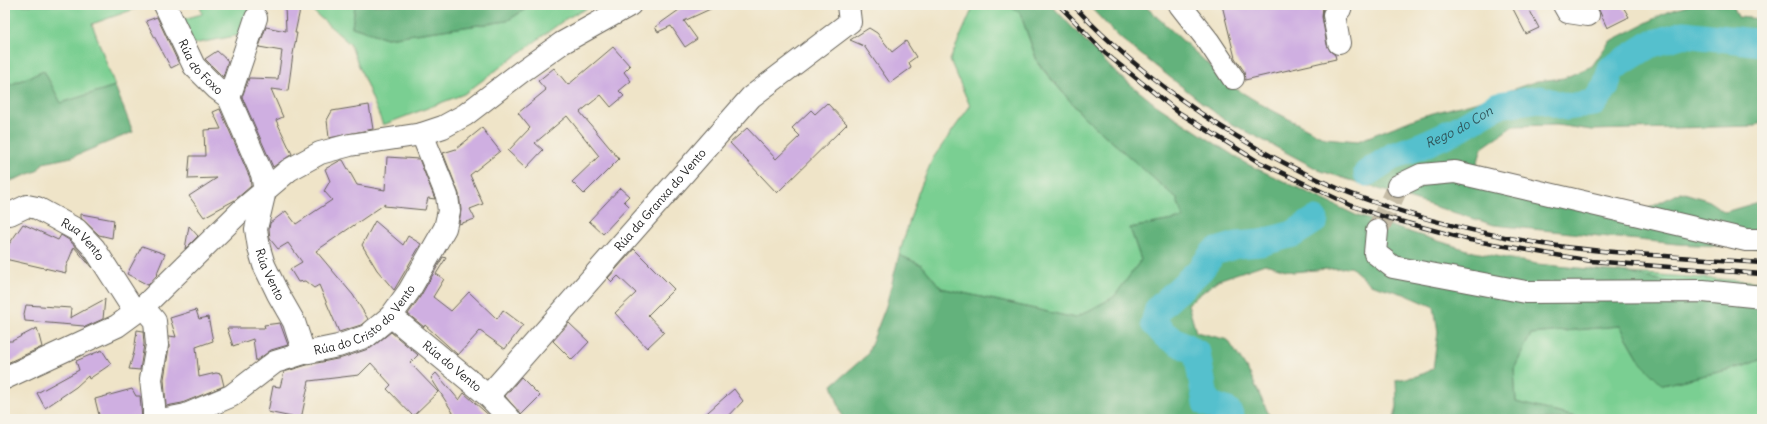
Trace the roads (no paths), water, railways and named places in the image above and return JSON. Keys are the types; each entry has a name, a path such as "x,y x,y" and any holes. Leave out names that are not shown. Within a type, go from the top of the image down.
{"street":[{"name":"Rúa do Foxo","path":"165,5 194,66 217,89 229,98 262,174 265,191"},
{"path":"5,378 117,326 139,310 242,210 289,170 320,153 350,145 422,134 443,127 465,115 520,72 562,43 630,5"},
{"path":"1180,5 1209,42 1233,78"},
{"path":"1339,43 1334,15 1340,9 1341,5"},
{"path":"1564,5 1568,12 1588,15"},
{"name":"Rúa da Granxa do Vento","path":"488,396 750,97 849,13"},
{"path":"229,98 256,18"},
{"name":"Rúa do Cristo do Vento","path":"166,419 186,415 231,396 275,362 304,353 338,346 367,336 391,316 409,291 445,228 448,211 447,196 422,134"},
{"path":"1398,186 1421,175 1455,172 1746,240 1762,240"},
{"name":"Rúa Vento","path":"265,191 256,229 259,248 264,265 294,322 304,353"},
{"name":"Rua Vento","path":"5,214 10,214 26,206 37,208 66,226 77,230 94,248 139,310"},
{"path":"1377,231 1375,253 1393,267 1526,292 1703,291 1762,297"},
{"path":"139,310 155,321 157,345 151,379 154,419"},
{"name":"Rúa do Vento","path":"391,316 488,396 510,419"}],"waterway":[{"name":"Rego do Con","path":"1367,173 1393,156 1423,145 1458,129 1498,105 1540,99 1567,107 1594,103 1606,86 1611,69 1649,45 1684,34 1762,43"},
{"name":"Rego do Con","path":"1232,419 1228,411 1206,403 1197,353 1165,335 1154,323 1158,309 1201,269 1214,252 1237,245 1260,243 1293,234 1315,220"}],"tunnel":[{"path":"1377,231 1398,186"}],"railway":[{"path":"1059,5 1105,53 1178,112 1257,161 1350,205 1381,216 1470,240 1591,261 1762,274"},
{"path":"1073,5 1132,61 1199,112 1234,135 1270,155 1307,174 1367,200 1415,216 1513,239 1550,245 1588,250 1762,263"}]}
